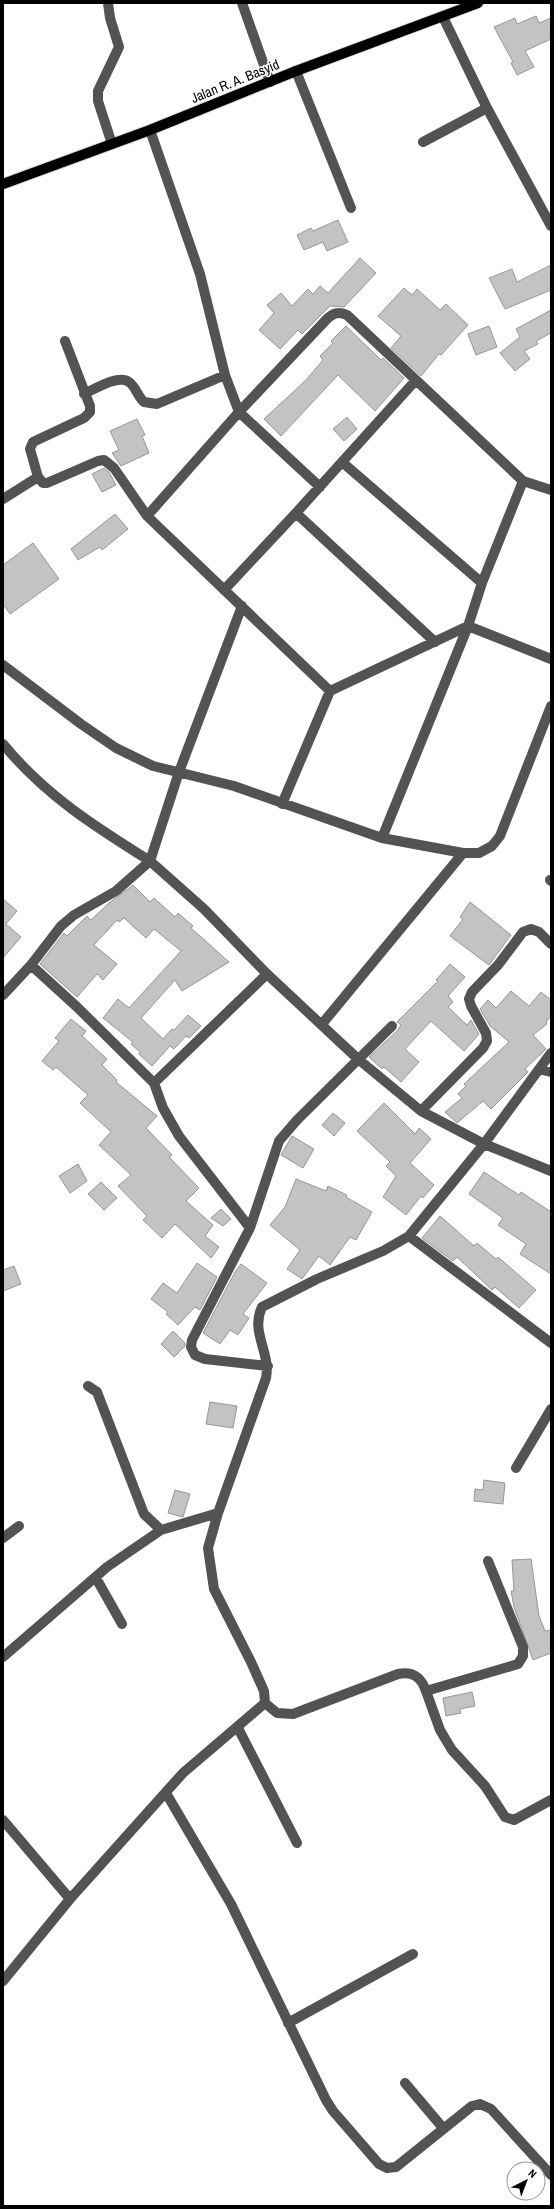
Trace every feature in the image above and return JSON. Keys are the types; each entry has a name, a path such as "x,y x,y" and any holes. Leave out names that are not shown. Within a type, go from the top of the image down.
{"main road":[{"name":"Jalan R. A. Basyid","path":"3,184 150,130 296,71 478,3"}],"street":[{"path":"108,3 110,18 119,47 98,91 98,101 112,144"},
{"path":"242,3 270,82"},
{"path":"443,17 487,108 551,226"},
{"path":"296,71 351,208"},
{"path":"423,142 487,108"},
{"path":"150,130 200,274 225,375 239,412 320,487"},
{"path":"147,516 239,412 334,313 341,312 347,315 523,481 551,490"},
{"path":"65,341 84,394 90,406 90,412 84,418 36,439 31,445 30,449 38,477 43,483 47,483 98,461 104,460 114,468 147,516 330,691"},
{"path":"84,394 118,380 125,380 130,382 144,402 157,404 225,375"},
{"path":"224,590 296,514 416,380"},
{"path":"342,462 482,583"},
{"path":"3,499 38,477"},
{"path":"382,838 468,626 482,583 523,481"},
{"path":"296,514 435,642"},
{"path":"3,995 31,965 61,926 116,891 150,860 179,772 242,606"},
{"path":"282,804 330,691 468,626 551,659"},
{"path":"3,665 81,724 116,748 153,766 234,786 382,838 462,853 478,853 492,846 500,836 551,706"},
{"path":"3,744 44,788 84,820 150,860 204,909 267,974 358,1059 421,1111 484,1144 551,1171"},
{"path":"322,1024 462,853"},
{"path":"421,1111 483,1048 487,1041 486,1033 471,1006 469,999 472,992 498,965 523,932 531,929 539,932 551,944"},
{"path":"31,965 77,1007 154,1083 163,1108 179,1136 250,1228"},
{"path":"154,1083 267,974"},
{"path":"268,1366 205,1359 195,1355 190,1347 250,1228 279,1141 297,1120 392,1026"},
{"path":"551,1053 484,1144 409,1236 383,1251 317,1279 262,1307 258,1316 257,1325 268,1366 266,1378 218,1513 208,1548 214,1589 252,1662 264,1691 265,1703 277,1713 292,1714 379,1681 407,1673 416,1675 423,1681 440,1730 452,1750 485,1786 505,1817 514,1820 551,1800"},
{"path":"539,1069 551,1072"},
{"path":"409,1236 551,1343"},
{"path":"88,1386 97,1392 144,1514 161,1530"},
{"path":"516,1468 551,1409"},
{"path":"3,1656 96,1578 107,1567 161,1530 218,1513"},
{"path":"3,1538 19,1526"},
{"path":"426,1691 477,1675 514,1666 518,1664 523,1656 522,1643 488,1561"},
{"path":"96,1578 122,1624"},
{"path":"3,1981 70,1899 183,1773 238,1728 265,1703"},
{"path":"238,1728 297,1843"},
{"path":"166,1793 231,1904 332,2111 380,2164 387,2168 396,2167 472,2106 480,2104 488,2106 551,2175"},
{"path":"3,1820 70,1899"},
{"path":"288,2023 413,1954"},
{"path":"405,2083 443,2128"}],"building":[{"path":"536,16 539,23 551,18 551,39 525,51 534,67 517,75 511,63 513,62 494,27 515,18 517,24"},
{"path":"338,220 348,242 327,251 323,242 304,250 297,235 311,228 313,231"},
{"path":"360,258 376,273 344,307 330,306 302,334 298,330 280,349 259,330 274,313 267,305 281,293 292,306 308,289 313,294 320,286 328,293"},
{"path":"551,265 551,290 505,309 489,278 512,269 517,282"},
{"path":"404,288 412,295 417,289 440,310 446,304 468,325 441,355 439,354 421,376 391,348 401,336 378,316"},
{"path":"551,310 551,333 536,341 538,344 524,351 530,359 515,371 500,353 520,337 516,329"},
{"path":"346,326 381,360 383,358 404,378 375,411 338,375 281,436 264,419 305,381 323,360 320,356 333,343 331,341"},
{"path":"489,326 497,347 476,355 468,334"},
{"path":"347,417 357,429 344,441 333,429"},
{"path":"137,419 145,435 142,436 149,453 121,466 112,453 119,450 110,431"},
{"path":"104,468 109,472 116,485 102,492 92,474"},
{"path":"115,514 128,529 102,550 100,547 78,560 71,549"},
{"path":"33,543 59,579 10,614 3,604 3,565"},
{"path":"133,885 150,902 154,898 175,917 178,913 193,926 191,928 229,962 182,991 175,980 141,1018 163,1039 188,1015 201,1026 189,1038 186,1036 174,1049 170,1046 152,1066 131,1044 133,1042 103,1018 118,999 129,1008 181,951 154,929 146,938 124,918 119,922 117,920 94,945 117,964 103,980 97,974 77,997 40,964 64,933 67,936 87,916 91,920 109,903"},
{"path":"3,899 17,911 6,924 21,937 3,958"},
{"path":"470,902 511,935 489,965 450,936 463,919 460,917"},
{"path":"450,964 465,977 448,996 453,1002 448,1007 467,1025 471,1020 479,1034 464,1051 431,1021 405,1049 419,1062 401,1082 384,1067 382,1069 369,1057 397,1031 401,1025 397,1022 438,981 436,980"},
{"path":"511,991 529,1006 541,992 551,1000 551,1016 546,1022 547,1024 533,1035 546,1049 525,1069 528,1072 491,1109 483,1101 457,1123 445,1112 462,1098 458,1094 466,1086 464,1084 509,1042 490,1026 480,1009 488,1000 496,1008"},
{"path":"71,1019 86,1031 82,1036 107,1059 102,1065 117,1080 116,1082 157,1116 146,1128 172,1155 169,1157 199,1188 186,1201 213,1225 205,1236 219,1247 211,1258 175,1224 162,1238 143,1220 147,1216 118,1186 131,1175 99,1145 111,1132 80,1103 88,1095 56,1067 53,1070 42,1061 59,1041 55,1038"},
{"path":"384,1103 415,1134 419,1128 431,1139 410,1163 434,1185 423,1198 421,1196 406,1215 383,1197 396,1176 386,1166 390,1162 357,1131"},
{"path":"333,1113 345,1123 334,1136 322,1125"},
{"path":"292,1136 314,1149 303,1168 281,1155"},
{"path":"78,1164 87,1181 70,1193 59,1176"},
{"path":"484,1172 519,1195 521,1192 551,1212 551,1274 520,1254 526,1244 498,1225 503,1218 469,1194"},
{"path":"296,1179 326,1191 328,1186 347,1195 346,1197 372,1212 356,1240 350,1237 330,1265 319,1256 302,1279 287,1269 300,1250 270,1225 285,1207"},
{"path":"101,1182 117,1198 104,1210 88,1194"},
{"path":"221,1209 231,1219 223,1226 211,1218"},
{"path":"440,1216 474,1246 477,1243 496,1259 498,1257 536,1290 519,1308 495,1287 492,1290 457,1257 453,1261 422,1238"},
{"path":"197,1263 217,1277 200,1310 195,1307 178,1325 166,1314 168,1312 151,1299 163,1283 177,1293"},
{"path":"241,1264 267,1283 243,1314 249,1318 238,1335 230,1330 220,1344 203,1333 235,1272"},
{"path":"14,1266 21,1284 3,1291 3,1270"},
{"path":"173,1331 185,1343 185,1346 174,1357 161,1344"},
{"path":"210,1402 237,1406 233,1428 206,1424"},
{"path":"484,1480 505,1483 503,1504 474,1501 475,1489 483,1490"},
{"path":"175,1490 190,1494 183,1517 168,1513"},
{"path":"531,1559 539,1616 545,1631 551,1630 551,1653 533,1660 514,1607 511,1591 514,1591 512,1560"},
{"path":"472,1692 475,1706 460,1709 461,1713 446,1716 443,1698"}]}
